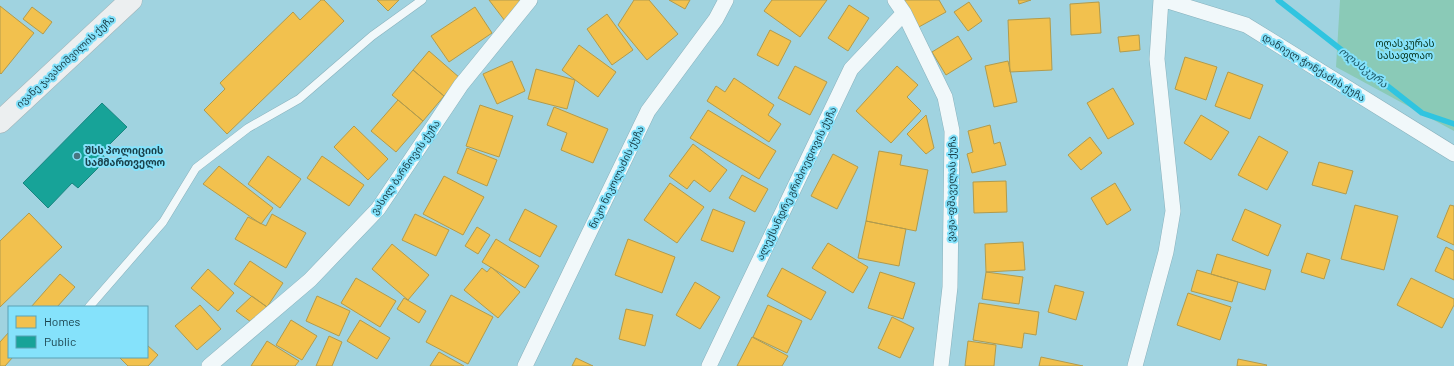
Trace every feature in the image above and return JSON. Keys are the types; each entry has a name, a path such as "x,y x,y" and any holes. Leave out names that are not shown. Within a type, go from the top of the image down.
{"main road":[{"name":"ივანე ჯავახიშვილის ქუჩა","path":"0,122 131,0"}],"street":[{"name":"ვასილ ბარნოვის ქუჩა","path":"209,366 310,280 378,209 461,85 530,0"},
{"name":"ნიკო ნიკოლაძის ქუჩა","path":"526,366 648,111 716,19 726,0"},
{"name":"ვაჟა-ფშაველას ქუჩა","path":"895,0 904,13 945,97 952,131 950,287 941,366"},
{"path":"1135,366 1166,252 1173,211 1157,59 1161,0"},
{"name":"დანიელ ჭონქაძის ქუჩა","path":"1165,0 1246,25 1454,154"},
{"name":"ალექსანდრე გრიბოედოვის ქუჩა","path":"709,366 851,69 904,13"}],"lane":[{"path":"90,306 163,222 196,168 248,128 299,99 372,36 422,0"}],"green space":[{"name":"ოღასკურას სასაფლაო","path":"1340,0 1454,0 1454,131 1336,67"}],"building: Homes":[{"path":"321,0 324,0 344,21 227,134 204,110 225,89 220,83 293,12 300,20"},
{"path":"377,0 399,0 388,11"},
{"path":"489,0 523,0 505,21"},
{"path":"634,0 649,0 678,34 647,60 618,25"},
{"path":"669,0 690,0 685,9"},
{"path":"772,0 827,0 800,37 764,11"},
{"path":"902,0 939,0 946,12 917,28"},
{"path":"1018,0 1031,0 1019,4"},
{"path":"969,2 982,21 968,31 954,12"},
{"path":"1099,2 1101,33 1071,35 1070,4"},
{"path":"849,5 869,18 848,51 828,38"},
{"path":"0,6 34,33 1,74 0,73"},
{"path":"32,7 52,22 43,34 23,19"},
{"path":"475,7 492,33 449,62 431,36"},
{"path":"607,14 633,50 612,65 587,29"},
{"path":"1050,18 1052,70 1010,72 1008,20"},
{"path":"770,30 791,41 778,66 757,55"},
{"path":"1139,35 1140,50 1120,52 1118,37"},
{"path":"958,36 972,59 946,75 932,52"},
{"path":"579,45 616,72 598,97 562,70"},
{"path":"429,51 460,78 444,96 413,70"},
{"path":"1185,57 1217,67 1206,100 1175,89"},
{"path":"512,61 525,91 497,104 483,74"},
{"path":"1008,61 1017,102 994,107 985,66"},
{"path":"795,66 827,82 810,115 778,98"},
{"path":"897,66 918,85 907,97 921,111 891,143 856,111"},
{"path":"536,69 575,80 567,109 528,99"},
{"path":"413,70 444,96 423,121 392,95"},
{"path":"1228,72 1263,85 1250,119 1215,106"},
{"path":"734,78 774,105 768,115 781,124 769,142 707,101 716,86 725,92"},
{"path":"1113,88 1134,124 1108,139 1087,103"},
{"path":"398,100 423,121 396,152 371,131"},
{"path":"480,105 513,116 499,157 466,146"},
{"path":"554,107 608,129 593,163 561,150 567,133 547,125"},
{"path":"708,110 776,151 759,179 690,138"},
{"path":"926,115 934,148 926,154 907,134"},
{"path":"1201,115 1229,132 1211,160 1184,143"},
{"path":"990,125 994,144 1000,142 1006,165 972,173 967,154 973,152 968,131"},
{"path":"354,126 388,159 368,180 334,147"},
{"path":"1259,136 1288,152 1267,190 1238,175"},
{"path":"1090,137 1102,153 1081,170 1068,155"},
{"path":"693,144 727,170 710,192 694,180 687,189 669,176"},
{"path":"467,148 497,160 487,186 457,173"},
{"path":"879,151 902,155 900,165 928,170 916,231 866,221"},
{"path":"833,154 858,167 837,209 811,196"},
{"path":"268,156 301,179 280,208 248,184"},
{"path":"322,156 364,185 349,206 307,178"},
{"path":"1319,162 1353,171 1346,194 1312,185"},
{"path":"219,166 273,208 261,224 203,184"},
{"path":"742,175 768,189 755,212 729,198"},
{"path":"444,176 484,197 463,235 423,214"},
{"path":"1006,181 1007,212 974,213 973,182"},
{"path":"670,183 704,207 677,243 644,220"},
{"path":"1115,183 1131,210 1107,225 1091,198"},
{"path":"1355,205 1398,216 1384,270 1341,259"},
{"path":"1450,205 1454,206 1454,245 1437,237"},
{"path":"525,209 557,226 540,257 509,240"},
{"path":"713,209 745,222 733,252 701,240"},
{"path":"1245,209 1281,225 1268,256 1232,240"},
{"path":"29,213 62,247 0,307 0,241"},
{"path":"272,214 306,233 286,268 235,239 248,217 266,226"},
{"path":"415,214 449,230 436,256 402,240"},
{"path":"866,221 906,229 899,266 858,258"},
{"path":"477,227 490,235 478,254 465,246"},
{"path":"496,239 539,266 525,288 482,262"},
{"path":"628,239 675,257 662,293 615,275"},
{"path":"1023,242 1025,270 986,272 985,244"},
{"path":"828,243 868,267 853,293 812,268"},
{"path":"392,244 429,275 408,300 372,269"},
{"path":"1446,247 1454,251 1454,280 1435,271"},
{"path":"1307,253 1330,260 1324,279 1301,272"},
{"path":"1217,254 1271,270 1265,290 1211,274"},
{"path":"250,261 283,283 267,307 234,284"},
{"path":"491,267 520,292 498,318 464,290 482,268 487,272"},
{"path":"782,268 826,292 811,320 767,296"},
{"path":"208,269 234,293 218,311 191,288"},
{"path":"1197,270 1238,282 1232,302 1191,291"},
{"path":"880,272 915,283 903,319 868,308"},
{"path":"986,272 1023,277 1019,304 982,299"},
{"path":"60,274 75,287 58,306 32,306"},
{"path":"356,278 396,301 380,327 341,303"},
{"path":"1411,278 1454,299 1454,305 1442,328 1397,305"},
{"path":"695,282 720,297 700,329 676,315"},
{"path":"1055,285 1084,292 1076,320 1048,312"},
{"path":"1188,293 1231,307 1220,340 1177,325"},
{"path":"451,295 493,317 468,364 426,342"},
{"path":"252,296 267,307 251,322 236,311"},
{"path":"317,296 350,311 339,336 306,321"},
{"path":"404,298 426,311 419,323 397,309"},
{"path":"979,303 1039,312 1036,335 1024,333 1022,348 973,340"},
{"path":"200,305 221,329 197,350 175,326"},
{"path":"768,305 802,321 787,353 753,337"},
{"path":"626,309 653,315 645,346 619,339"},
{"path":"892,317 914,328 900,358 878,348"},
{"path":"291,320 317,336 302,360 276,345"},
{"path":"360,320 390,338 377,359 347,341"},
{"path":"8,333 8,358 12,358 5,366 0,366 0,342"},
{"path":"329,336 342,342 332,366 316,366"},
{"path":"752,337 788,356 782,366 737,366"},
{"path":"267,341 299,361 295,366 251,366"},
{"path":"968,341 996,345 994,366 965,366"},
{"path":"148,346 158,355 148,366 128,366 120,358 148,358"},
{"path":"439,352 464,366 430,366"},
{"path":"1041,357 1083,366 1039,366"},
{"path":"576,358 593,366 572,366"},
{"path":"1238,359 1267,365 1237,366"}],"building: Public":[{"name":"შსს პოლიციის სამმართველო","path":"102,103 127,127 101,153 107,159 78,188 72,183 48,208 23,183"}],"waterway":[{"name":"ოღასკურა","path":"1278,0 1422,113 1454,124"}],"place":[{"name":"შსს პოლიციის სამმართველო","path":"77,156"}]}
